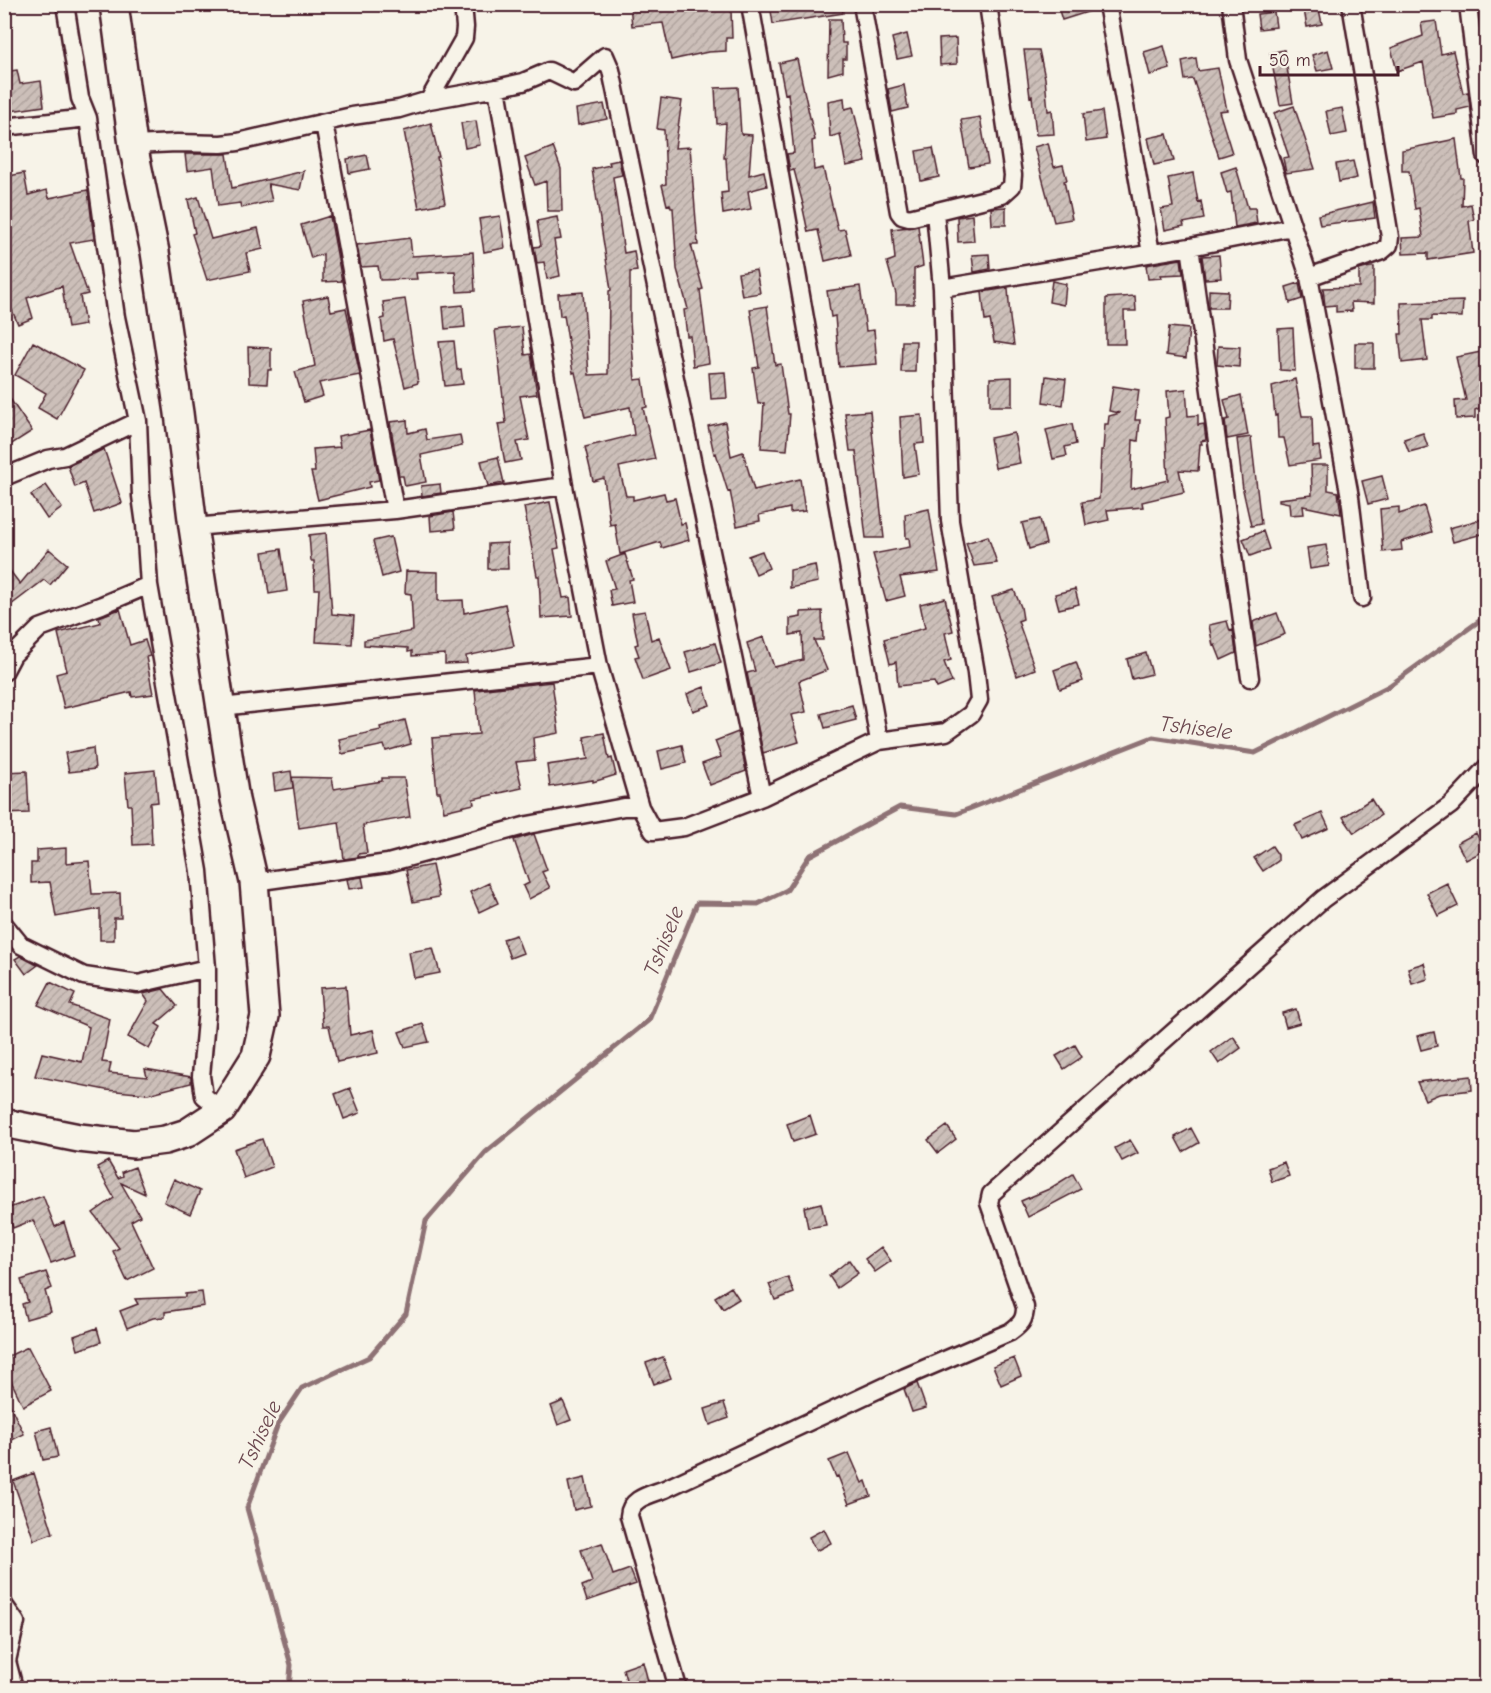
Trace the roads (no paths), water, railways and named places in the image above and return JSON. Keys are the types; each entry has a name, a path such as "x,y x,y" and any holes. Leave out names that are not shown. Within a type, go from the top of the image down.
{"highway":[{"path":"4,1123 79,1138 134,1144 165,1140 187,1133 222,1110 256,1056 265,1016 254,882 235,800 193,527 155,252 133,145 114,4"}],"street":[{"path":"65,4 80,98 88,118 116,317 138,421 141,496 149,585 199,871 207,968 207,1009 201,1076 204,1096 222,1110"},
{"path":"429,100 464,38 463,4"},
{"path":"750,4 879,741"},
{"path":"862,4 899,212 902,216 909,218 1002,195 1012,186 1013,175 988,4"},
{"path":"1107,4 1151,253"},
{"path":"1231,4 1238,60 1309,277 1350,497 1362,598"},
{"path":"1309,277 1382,251 1389,245 1390,237 1351,4"},
{"path":"1468,4 1486,156"},
{"path":"133,145 221,144 497,88 523,82 549,71 574,83 605,56 611,70 762,797"},
{"path":"497,88 564,486 599,666 639,807 653,831 684,827 762,797 879,741 946,732 971,714 979,700 950,520 942,288 935,212"},
{"path":"4,127 88,118"},
{"path":"324,123 395,510"},
{"path":"942,288 1190,247 1292,227"},
{"path":"1190,247 1250,678"},
{"path":"4,477 48,459 65,456 138,421"},
{"path":"193,527 395,510 564,486"},
{"path":"4,672 13,655 40,627 149,585"},
{"path":"221,707 599,666"},
{"path":"678,1689 628,1516 629,1508 636,1500 665,1489 905,1377 1010,1332 1019,1325 1025,1318 1025,1307 988,1203 992,1194 1306,913 1451,805 1486,768"},
{"path":"254,882 388,863 528,825 624,807 639,807"},
{"path":"4,924 21,945 84,976 138,984 207,968"},
{"path":"4,1605 16,1622 6,1661 14,1689"}],"waterway":[{"name":"Tshisele","path":"289,1688 291,1665 247,1508 278,1424 302,1388 369,1357 406,1314 426,1221 486,1152 649,1020 697,903 758,904 787,890 809,856 900,807 956,814 1153,737 1255,753 1389,686 1486,618"}]}
